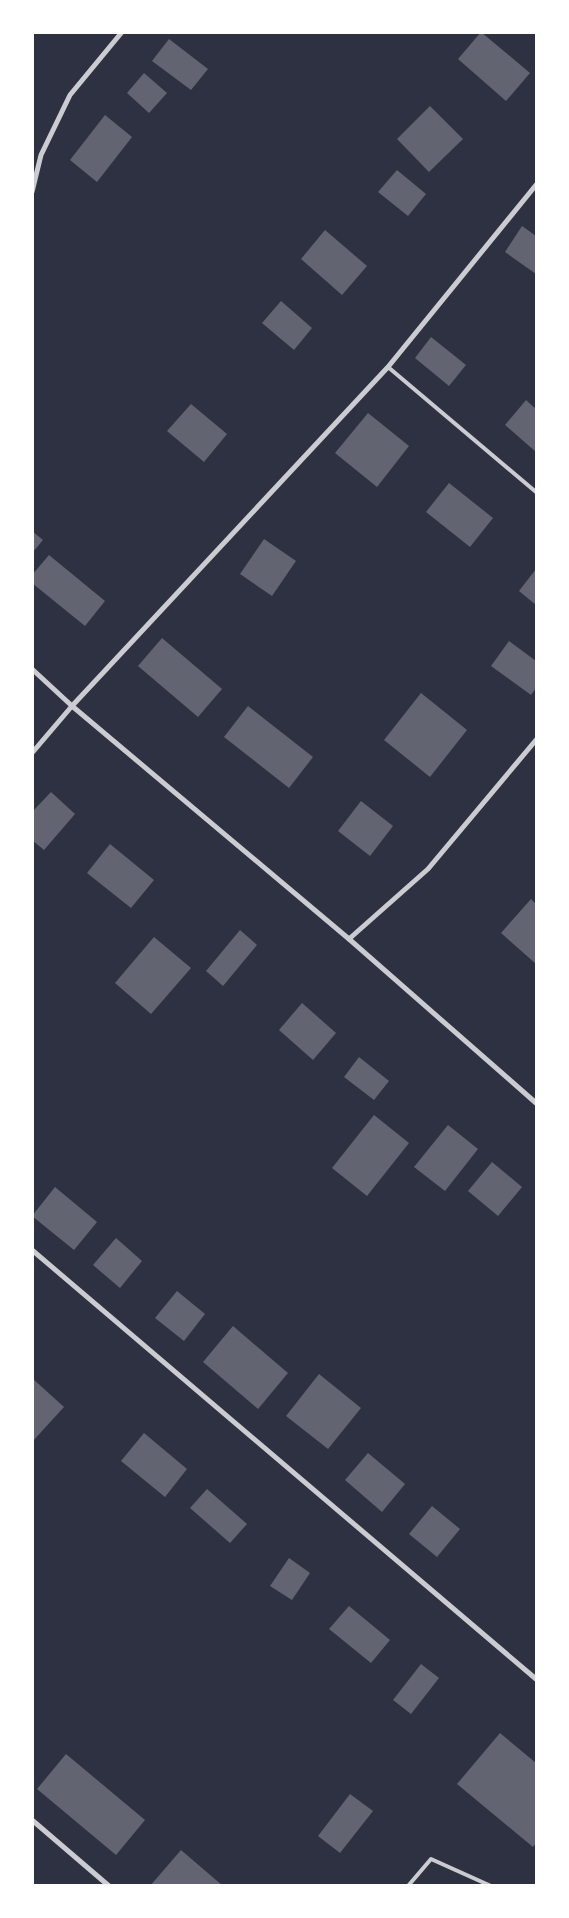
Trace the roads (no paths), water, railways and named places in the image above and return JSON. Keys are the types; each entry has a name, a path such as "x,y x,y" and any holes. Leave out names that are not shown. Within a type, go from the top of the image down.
{"street":[{"path":"32,192 41,155 70,95 122,32"},
{"path":"32,754 72,706 388,367 536,185"},
{"path":"32,669 72,706 349,939 536,1102"},
{"path":"349,939 428,869 536,740"},
{"path":"32,1250 536,1679"},
{"path":"32,1820 109,1886"}],"lane":[{"path":"388,367 536,492"},
{"path":"408,1886 430,1859 490,1886"}]}
